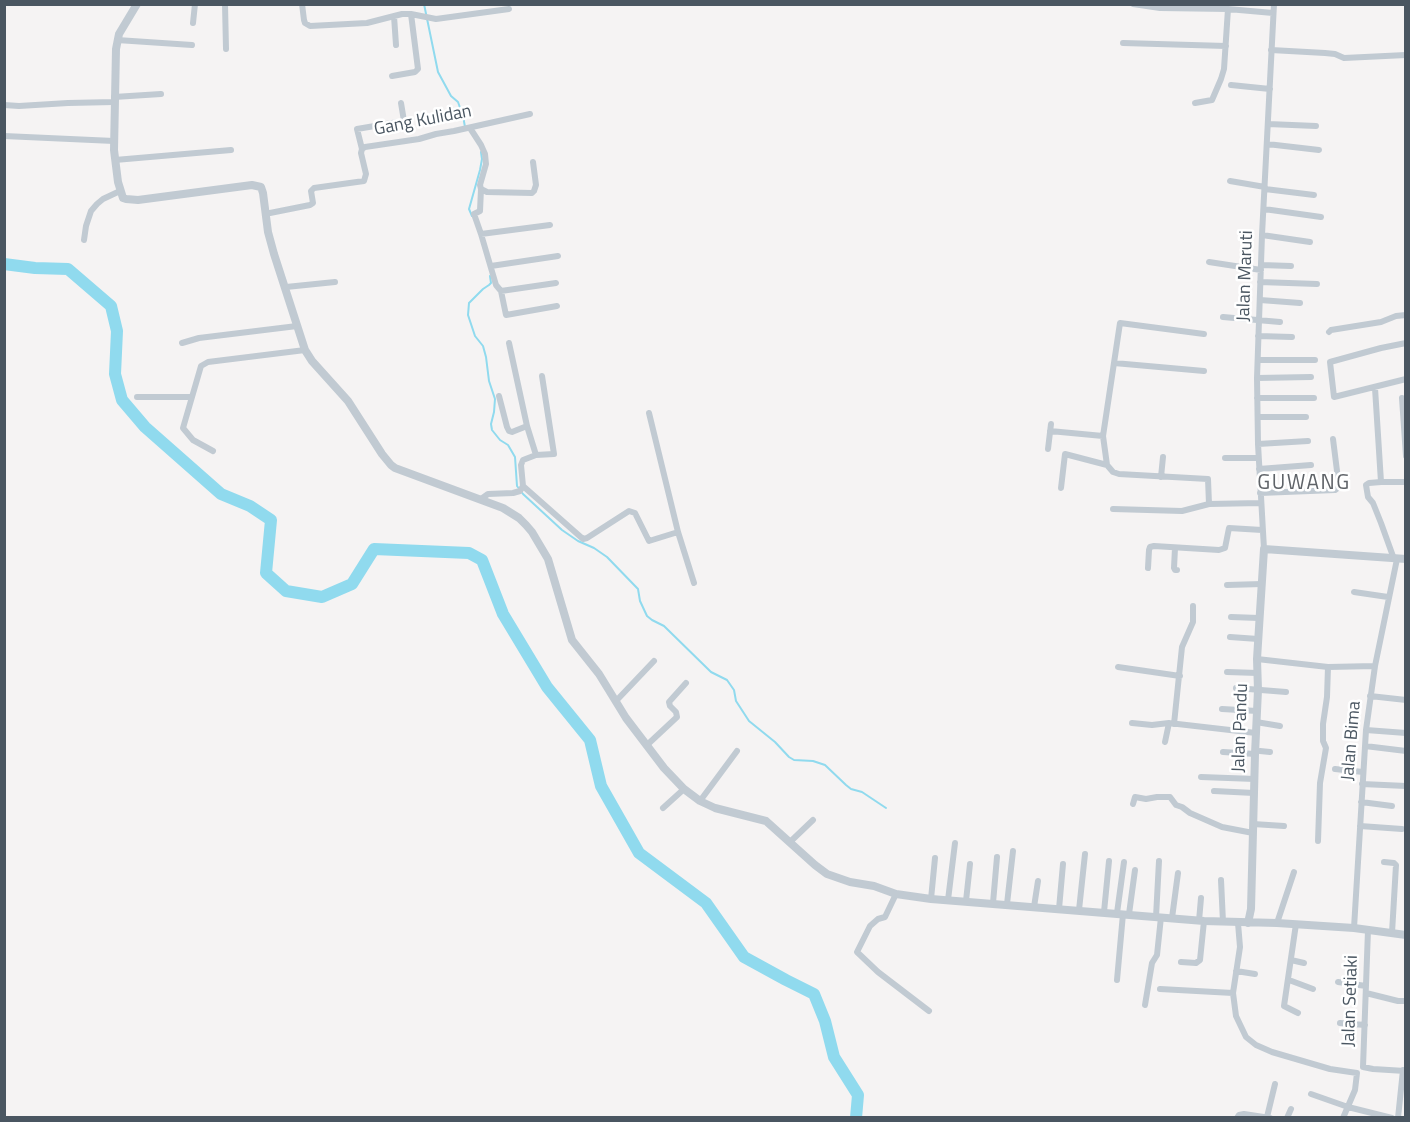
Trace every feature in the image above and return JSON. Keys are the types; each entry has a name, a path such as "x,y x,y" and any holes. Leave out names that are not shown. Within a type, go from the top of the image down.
{"street":[{"path":"137,4 117,40 114,141 115,160 123,198 138,200 256,185 262,189 274,254 305,350 316,367 348,401 391,465 511,512 532,532 548,559 572,640 591,663 626,718 664,768 684,789 700,801 715,808 766,821 826,874 896,894 931,899 1201,921 1296,924 1406,934"},
{"path":"194,23 195,4"},
{"path":"225,4 226,49"},
{"path":"302,4 305,23 310,26 367,23 402,14 436,19 509,9"},
{"path":"1133,4 1160,8 1228,9 1273,13"},
{"name":"Jalan Maruti","path":"1264,549 1258,458 1257,378 1274,4"},
{"path":"1195,102 1213,99 1224,69 1228,9"},
{"path":"392,76 415,72 418,69 411,14"},
{"path":"394,16 396,45"},
{"path":"117,40 192,45"},
{"path":"1123,43 1226,46"},
{"path":"1271,50 1335,54 1344,58 1406,55"},
{"path":"1231,85 1270,89"},
{"path":"4,105 114,100 161,94"},
{"path":"362,149 357,129 404,121 401,103"},
{"name":"Gang Kulidan","path":"265,214 310,205 313,203 311,191 314,188 364,181 366,174 361,153 365,147 419,139 530,114"},
{"path":"1268,124 1316,126"},
{"path":"470,128 482,145 486,164 480,185 480,211 474,214 496,285 501,291 506,315 557,306"},
{"path":"4,136 114,141"},
{"path":"1267,144 1318,150"},
{"path":"115,160 231,150"},
{"path":"481,189 487,192 532,193 536,185 533,162"},
{"path":"1230,181 1314,195"},
{"path":"84,240 91,211 103,199 120,191"},
{"path":"1264,209 1321,217"},
{"path":"481,234 550,225"},
{"path":"1262,235 1310,242"},
{"path":"491,266 558,256"},
{"path":"1209,262 1261,267 1291,266"},
{"path":"286,288 335,282"},
{"path":"1260,282 1317,284"},
{"path":"501,291 556,283"},
{"path":"1260,300 1300,303"},
{"path":"1329,332 1381,322 1396,315 1406,315"},
{"path":"1223,318 1280,322"},
{"path":"1204,334 1120,323 1103,436 1107,465 1113,472 1208,479 1209,504"},
{"path":"182,342 297,327"},
{"path":"1258,336 1292,337"},
{"path":"509,343 527,426 536,455"},
{"path":"1406,343 1330,362 1334,397 1406,379"},
{"path":"213,451 193,440 183,428 201,366 305,350"},
{"path":"1258,360 1315,360"},
{"path":"1114,363 1204,370"},
{"path":"481,499 488,494 520,491 523,486 522,462 536,455 553,455 542,376"},
{"path":"1257,378 1311,377"},
{"path":"1375,388 1381,482"},
{"path":"500,396 509,431 527,426"},
{"path":"137,397 192,397"},
{"path":"1257,398 1314,399"},
{"path":"1402,398 1406,456"},
{"path":"649,413 678,532 694,583"},
{"path":"1258,417 1306,417"},
{"path":"1048,449 1051,427 1103,436"},
{"path":"1260,493 1339,488 1333,439"},
{"path":"1258,444 1308,441"},
{"path":"1061,488 1065,454 1107,465"},
{"path":"1161,477 1163,457"},
{"path":"1224,458 1258,458"},
{"path":"1259,469 1311,465"},
{"path":"1399,559 1366,490 1367,484 1406,482"},
{"path":"523,486 583,539 629,511 635,513 650,542 678,532"},
{"path":"1113,509 1182,511 1209,504 1261,503"},
{"path":"1148,568 1149,550 1154,546 1219,550 1224,549 1227,544 1229,528 1262,530"},
{"path":"1176,548 1174,570 1177,570"},
{"path":"1264,549 1399,559"},
{"name":"Jalan Pandu","path":"1248,923 1251,909 1252,824 1257,752 1257,659 1264,549"},
{"name":"Jalan Bima","path":"1354,928 1362,784 1370,696 1388,597 1399,559"},
{"path":"1227,585 1262,584"},
{"path":"1354,592 1388,597"},
{"path":"1165,742 1172,723 1180,676 1182,647 1193,622 1193,606"},
{"path":"1231,617 1259,618"},
{"path":"1230,637 1258,639"},
{"path":"1257,659 1328,667 1375,666"},
{"path":"616,700 654,661"},
{"path":"1118,667 1180,676"},
{"path":"1318,841 1320,783 1326,748 1323,741 1323,724 1328,667"},
{"path":"1227,672 1257,673"},
{"path":"648,745 677,717 669,702 686,683"},
{"path":"1236,688 1287,692"},
{"path":"1370,696 1406,700"},
{"path":"1222,709 1257,711"},
{"path":"1256,722 1280,726"},
{"path":"1132,723 1152,725 1172,723 1256,733"},
{"path":"1366,730 1406,733"},
{"path":"1365,747 1406,750"},
{"path":"700,801 737,751"},
{"path":"1223,752 1270,752"},
{"path":"1335,769 1363,771"},
{"path":"1201,777 1255,779"},
{"path":"1362,784 1406,786"},
{"path":"663,808 684,789"},
{"path":"1214,791 1254,793"},
{"path":"1133,804 1135,797 1146,799 1157,796 1170,797 1176,805 1222,827 1253,833"},
{"path":"1361,802 1392,806"},
{"path":"790,843 813,820"},
{"path":"1252,824 1284,826"},
{"path":"1360,826 1402,829"},
{"path":"948,900 955,843"},
{"path":"1007,904 1013,852"},
{"path":"1079,910 1085,854"},
{"path":"993,903 996,857"},
{"path":"931,899 935,858"},
{"path":"1104,912 1109,861"},
{"path":"1145,1005 1152,963 1157,955 1159,861"},
{"path":"1118,980 1124,862"},
{"path":"1384,862 1396,865 1392,933"},
{"path":"966,901 970,864"},
{"path":"1059,909 1064,864"},
{"path":"1123,914 1135,870"},
{"path":"1277,923 1294,872"},
{"path":"1172,918 1178,873"},
{"path":"1221,880 1223,922"},
{"path":"1035,907 1038,881"},
{"path":"896,894 885,917 878,919 870,926 857,952 878,972 929,1011"},
{"path":"1180,962 1196,963 1200,960 1201,898"},
{"name":"Jalan Pandu","path":"1251,909 1257,923"},
{"path":"1238,923 1240,947 1233,993 1236,1016 1246,1037 1256,1045 1272,1052 1330,1069 1357,1073"},
{"path":"1296,924 1284,1007 1298,1012"},
{"name":"Jalan Setiaki","path":"1368,930 1363,1067 1373,1070 1404,1070"},
{"path":"1291,960 1304,963"},
{"path":"1236,971 1255,974"},
{"path":"1288,980 1313,989"},
{"path":"1338,982 1366,986"},
{"path":"1160,989 1233,993"},
{"path":"1366,993 1406,1001"},
{"path":"1340,1023 1365,1025"},
{"path":"1343,1118 1355,1090 1357,1073 1363,1067"},
{"path":"1398,1118 1404,1070"},
{"path":"1237,1118 1244,1114 1268,1117 1275,1084"},
{"path":"1311,1094 1348,1107 1392,1118"},
{"path":"1287,1118 1291,1109"}],"waterway":[{"path":"424,4 438,72 451,96 458,102 465,127"},
{"path":"472,216 469,209 480,170 481,152"},
{"path":"4,264 68,269 111,306 117,331 115,374 122,400 145,427 221,494 250,506 271,520 266,573 286,591 322,597 352,584 374,549 469,553 482,560 503,614 547,687 590,740 601,786 639,853 706,903 744,957 814,994 825,1021 834,1057 858,1095 856,1118"},
{"path":"490,276 491,283 469,303 468,315 475,336 483,346 489,381 495,399 492,430 500,440 508,445 515,457 517,486 562,530 607,557 638,589 640,601 647,616 664,626 711,672 727,680 734,690 736,701 749,721 789,757 794,760 813,761 825,765 851,789 862,792 886,808"}],"district":[{"name":"GUWANG","path":"1304,484"}]}
